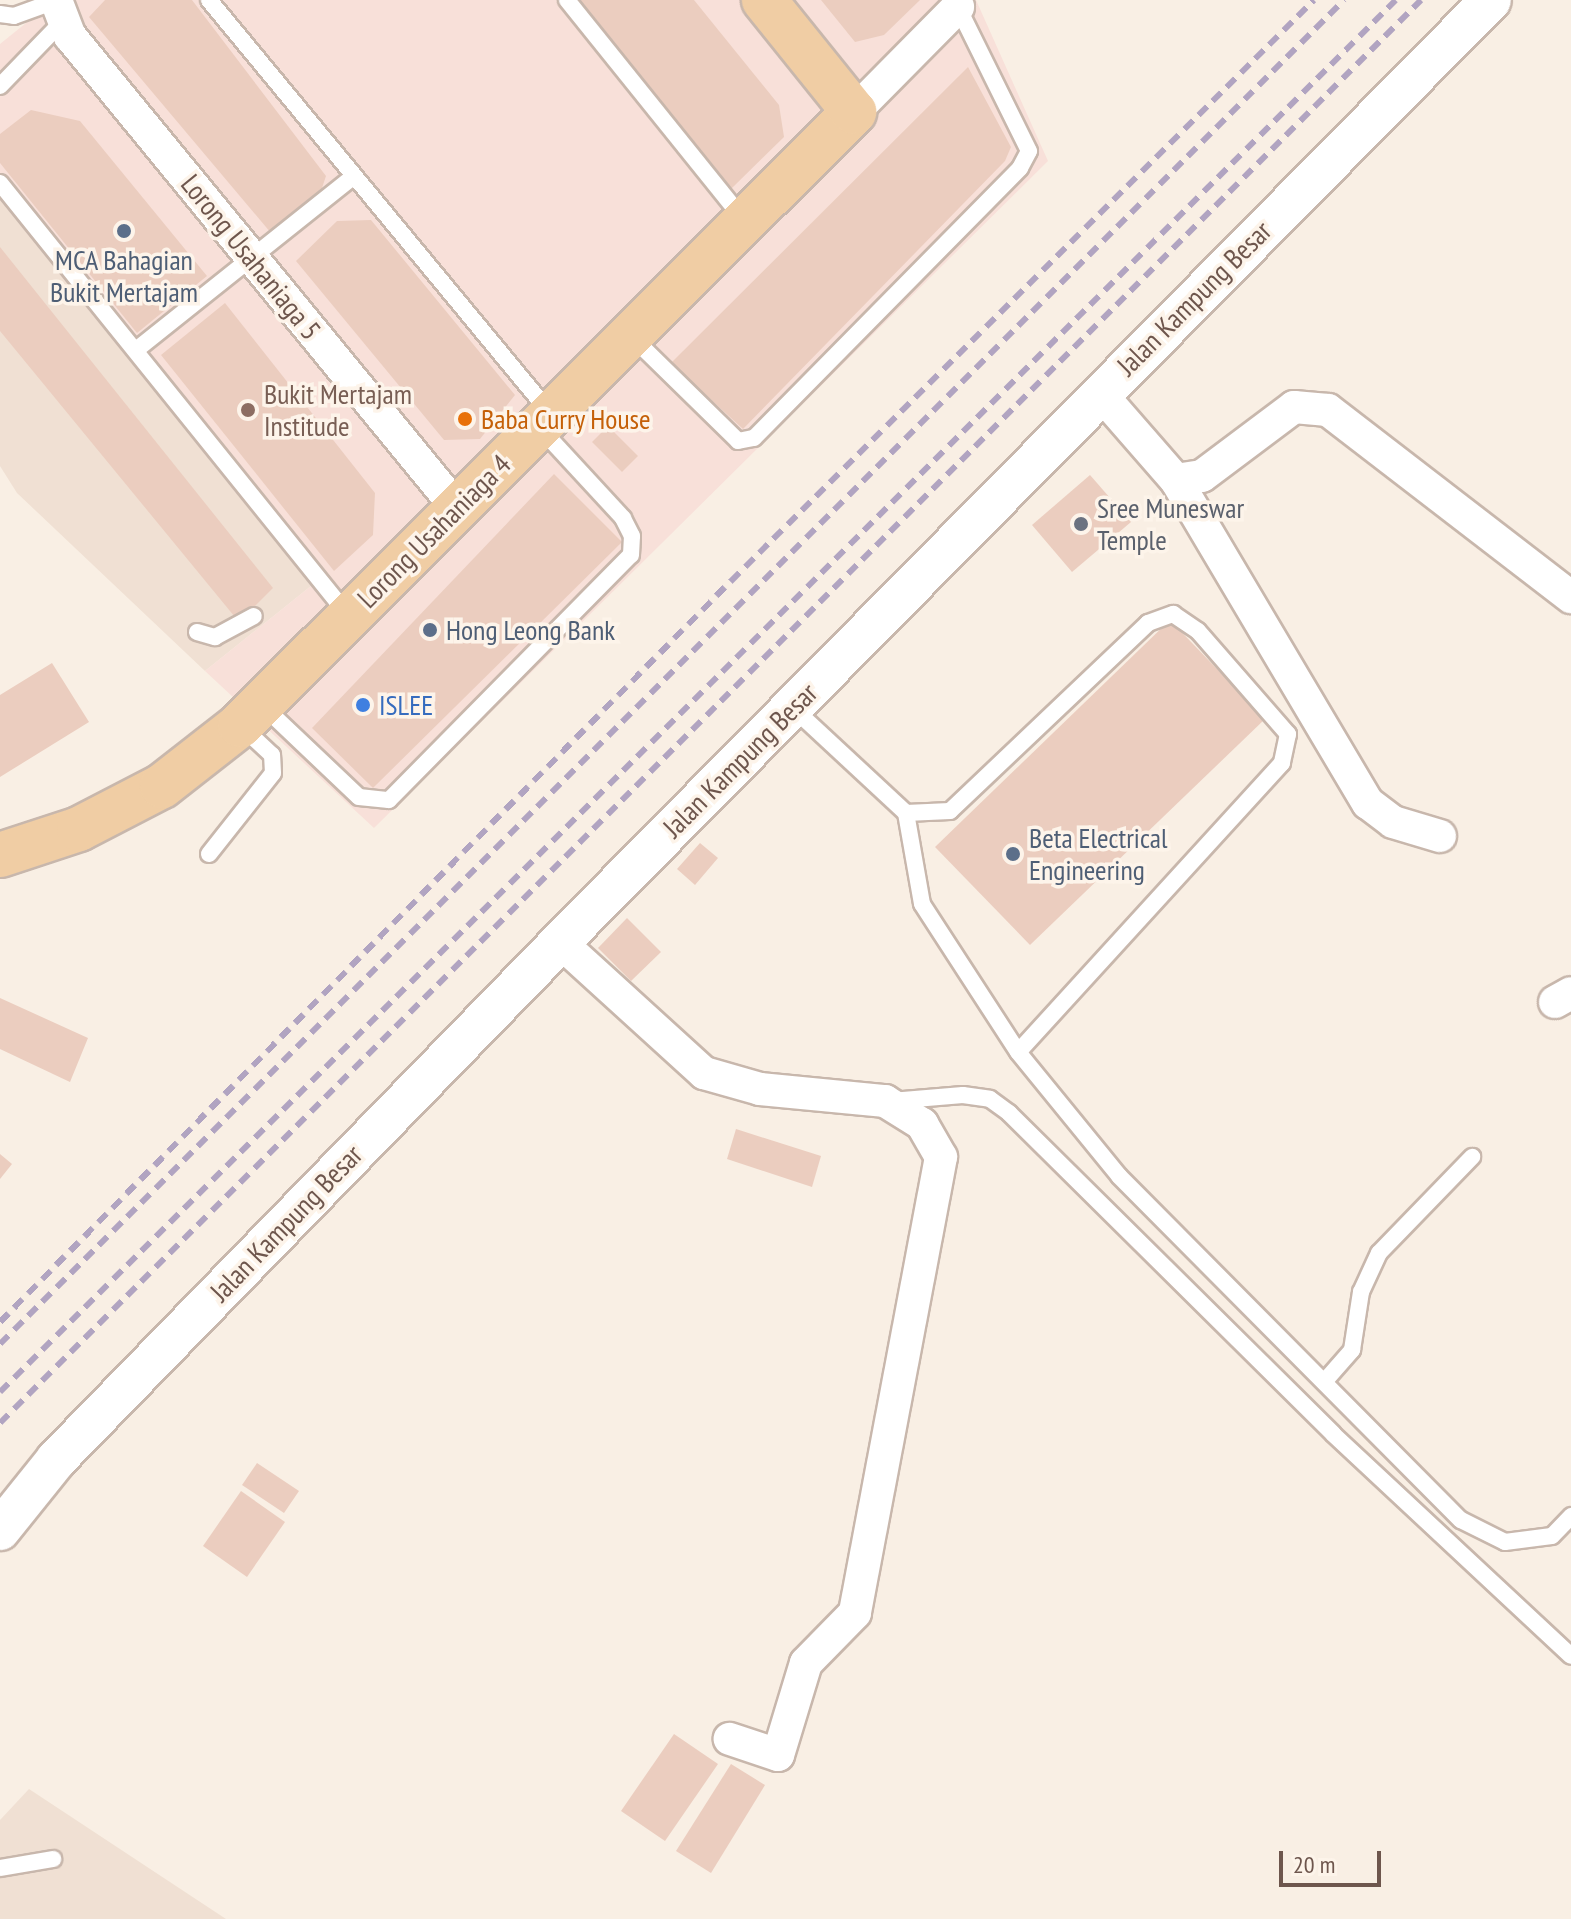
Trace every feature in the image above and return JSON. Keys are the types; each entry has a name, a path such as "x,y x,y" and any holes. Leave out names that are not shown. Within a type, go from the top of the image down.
{"main road":[{"path":"764,0 854,112"},
{"name":"Lorong Usahaniaga 4","path":"0,855 79,829 162,786 250,714 854,112"}],"street":[{"name":"Jalan Kampung Besar","path":"0,1530 56,1460 560,942 1491,0"},
{"name":"Lorong Usahaniaga 4","path":"854,112 957,4"},
{"name":"Lorong Usahaniaga 5","path":"58,7 252,258 457,508"},
{"path":"1100,393 1176,480 1368,803 1393,822 1440,836"},
{"path":"1176,480 1202,476 1294,407 1328,410 1571,597"},
{"path":"560,942 704,1073 760,1089 885,1101 922,1124 941,1157 855,1613 806,1663 778,1755 730,1739"}],"lane":[{"path":"209,0 354,176 623,518 632,536 631,555 389,800 359,797 250,714"},
{"path":"567,0 745,221"},
{"path":"630,335 738,441 754,438 1020,168 1029,151 957,4"},
{"path":"0,14 58,7"},
{"path":"0,86 58,7"},
{"path":"136,350 354,176"},
{"path":"0,183 349,617"},
{"path":"906,813 950,811 1148,623 1173,614 1198,631 1288,734 1282,763 1018,1052"},
{"path":"197,632 215,637 254,616"},
{"path":"792,707 906,813 922,904 1018,1052 1119,1176 1461,1520 1505,1542 1552,1536 1571,1516"},
{"path":"209,854 275,764 250,714"},
{"path":"885,1101 963,1095 990,1099 1009,1113 1333,1434 1571,1656"},
{"path":"1324,1382 1352,1350 1361,1292 1379,1253 1472,1157"},
{"path":"0,1868 53,1859"}],"shaded area":[{"path":"34,0 976,0 1048,161 374,828 205,671 311,586 0,200 0,44 26,23"},
{"path":"0,200 311,586 205,671 17,493 0,466"},
{"path":"29,1789 226,1919 0,1919 0,1820"}],"building":[{"path":"105,0 192,0 326,176 321,191 271,233 89,17"},
{"path":"579,0 694,0 779,105 784,137 731,189"},
{"path":"821,0 920,0 884,35 855,42"},
{"path":"968,67 1011,147 1005,161 743,429 671,363"},
{"path":"31,110 80,121 207,276 137,333 0,163 0,134"},
{"path":"371,220 515,395 480,439 444,440 296,261 337,221"},
{"path":"0,247 273,588 239,622 0,331"},
{"path":"225,303 375,493 373,535 334,571 161,355"},
{"path":"608,426 638,456 622,472 592,442"},
{"path":"554,474 622,542 373,788 312,728"},
{"name":"Sree Muneswar Temple","path":"1090,475 1131,522 1072,572 1032,525"},
{"path":"1170,620 1265,719 1030,945 935,847"},
{"path":"52,663 89,722 0,777 0,695"},
{"path":"700,843 718,858 695,885 677,869"},
{"path":"627,918 661,952 631,981 598,948"},
{"path":"0,998 88,1038 70,1082 0,1049"},
{"path":"736,1129 821,1156 812,1187 727,1159"},
{"path":"0,1154 12,1164 0,1179"},
{"path":"257,1463 299,1491 284,1513 242,1485"},
{"path":"241,1491 285,1522 247,1577 203,1546"},
{"path":"674,1734 718,1764 665,1841 621,1811"},
{"path":"731,1764 765,1785 711,1873 676,1851"}],"railway":[{"path":"0,1322 731,581 1314,0"},
{"path":"0,1344 1344,0"},
{"path":"0,1392 1396,0"},
{"path":"0,1423 1421,0"}],"place":[{"name":"MCA Bahagian Bukit Mertajam","path":"124,231"},
{"name":"Bukit Mertajam Institude","path":"248,410"},
{"name":"Baba Curry House","path":"465,419"},
{"name":"Sree Muneswar Temple","path":"1081,524"},
{"name":"Hong Leong Bank","path":"430,630"},
{"name":"ISLEE","path":"363,705"},
{"name":"Beta Electrical Engineering","path":"1013,854"}]}
